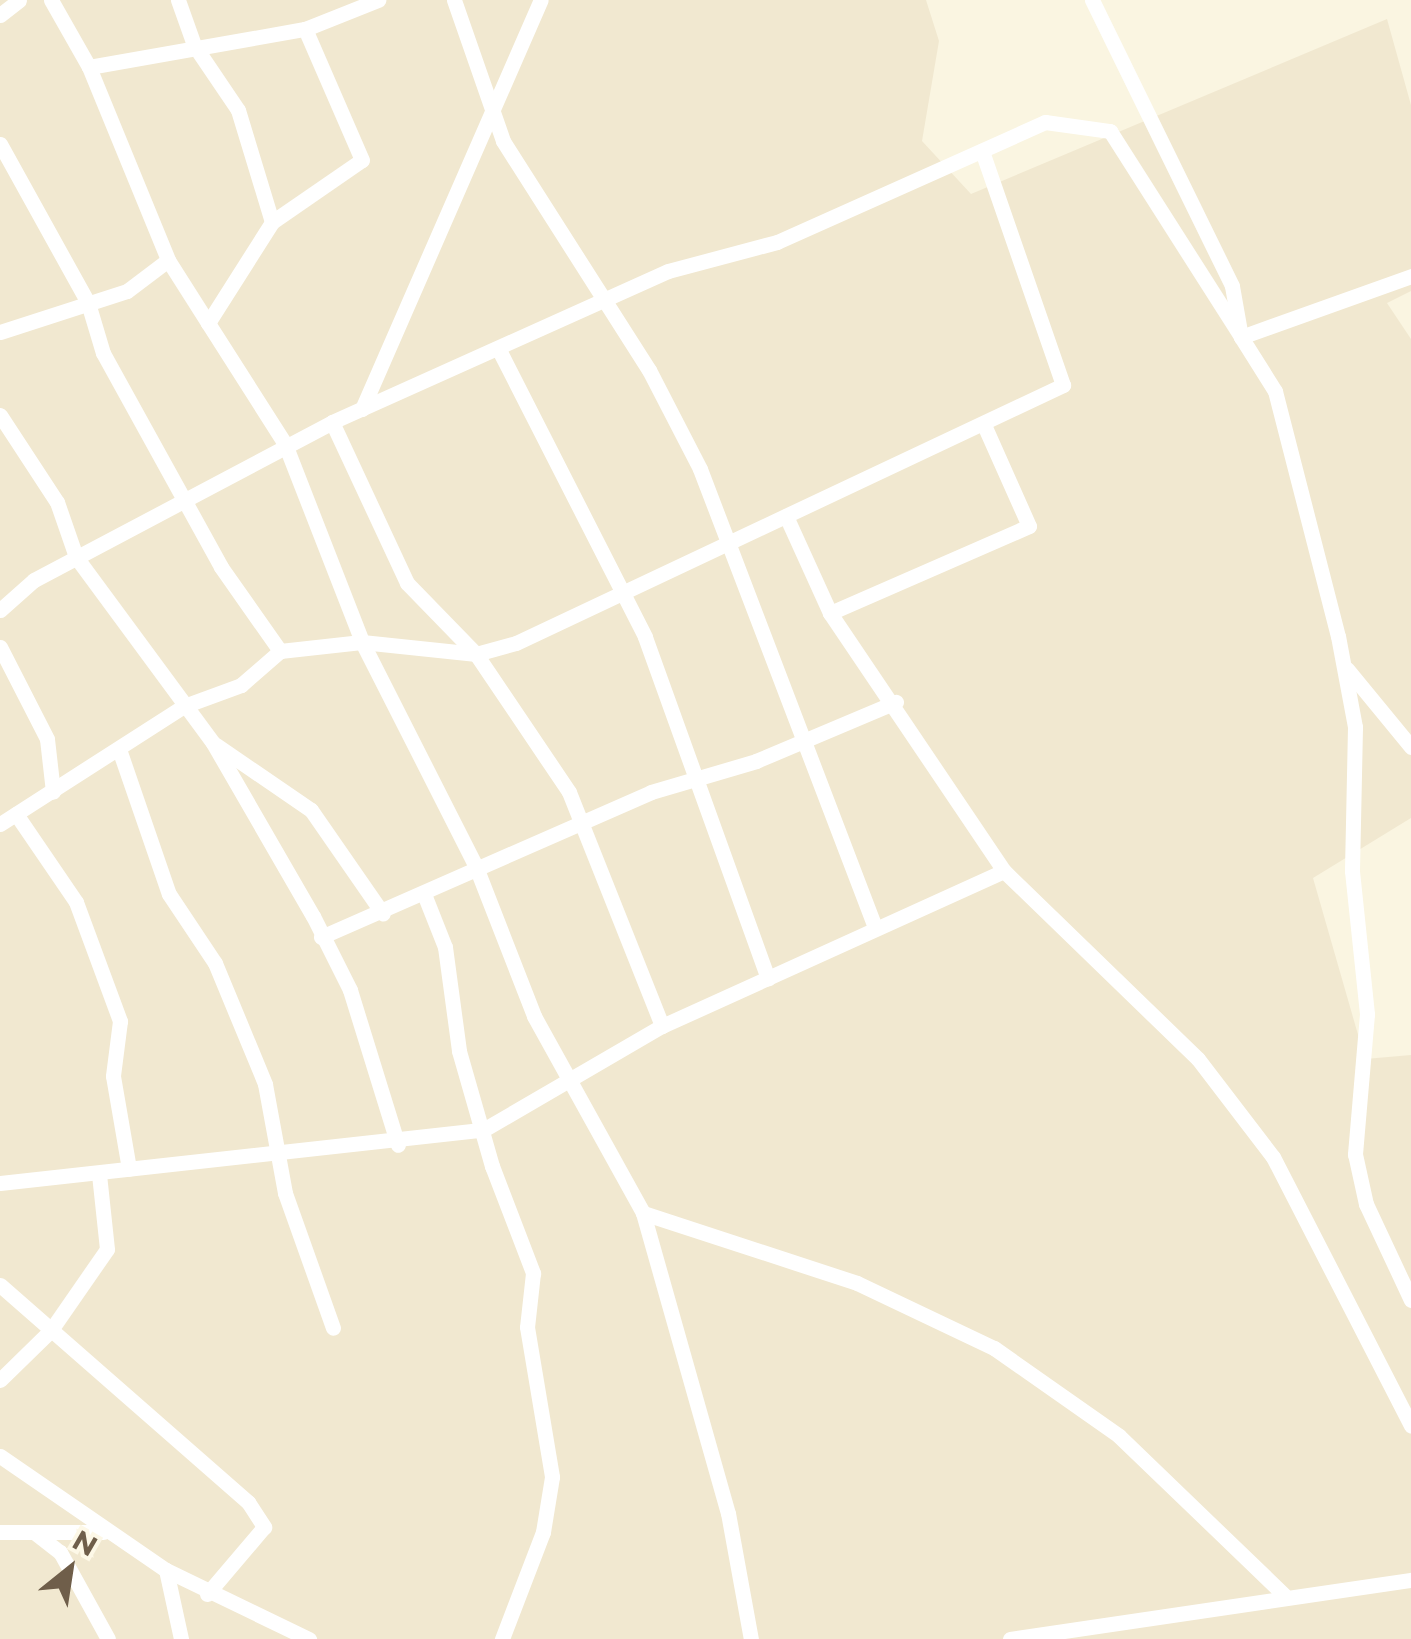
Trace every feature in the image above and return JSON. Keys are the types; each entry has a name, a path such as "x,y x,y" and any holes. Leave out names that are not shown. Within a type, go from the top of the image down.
{"street":[{"path":"0,15 19,0"},
{"path":"51,0 88,67 168,260 285,444 326,532 362,642 476,868 534,1016 642,1213 728,1513 751,1639"},
{"path":"178,0 194,45 238,110 272,222"},
{"path":"88,67 194,45 305,29 378,0"},
{"path":"454,0 491,107 700,470 875,927"},
{"path":"362,409 540,0"},
{"path":"1092,0 1232,286 1241,337"},
{"path":"208,323 272,222 362,160 305,29"},
{"path":"0,610 76,557 285,444 668,271 777,242 1045,122 1110,131 1275,391 1344,666 1367,1014 1356,1154 1366,1204 1411,1300"},
{"path":"0,144 88,303 103,353 190,496 221,567 280,651"},
{"path":"0,824 120,752 184,706 241,685 280,651 362,642 476,654 624,595 730,547 786,516 1063,385 982,151"},
{"path":"0,332 126,291 168,260"},
{"path":"1241,337 1411,276"},
{"path":"498,348 624,595 768,978"},
{"path":"0,415 57,502 76,557 213,743 350,990 398,1145"},
{"path":"332,422 406,583 476,654 582,822 662,1026"},
{"path":"830,613 1030,526 984,425"},
{"path":"786,516 830,613 896,702 940,785 1004,872 1198,1059 1273,1158 1411,1426"},
{"path":"0,647 47,739 54,792"},
{"path":"1344,666 1411,747"},
{"path":"321,937 383,914 582,822 896,702"},
{"path":"213,743 311,810 383,914"},
{"path":"120,752 169,894 249,1039 281,1154 285,1193 333,1328"},
{"path":"16,814 76,902 120,1021 113,1076 128,1169"},
{"path":"0,1183 398,1145 483,1130 574,1084 662,1026 1004,872"},
{"path":"424,894 444,942 459,1052 533,1273 527,1327 552,1477 543,1532 502,1639"},
{"path":"0,1380 51,1330 107,1250 99,1174"},
{"path":"642,1213 857,1283 994,1348 1120,1436 1284,1595"},
{"path":"0,1285 128,1403 212,1463 264,1527 208,1594"},
{"path":"0,1456 102,1532 166,1570 208,1594 310,1639"},
{"path":"0,1532 102,1532"},
{"path":"34,1532 60,1552 108,1639"},
{"path":"166,1570 181,1639"},
{"path":"1010,1639 1284,1595 1411,1580"}],"shaded area":[{"path":"0,0 926,0 939,41 922,141 971,194 1387,19 1411,105 1411,291 1387,303 1411,339 1411,818 1313,878 1365,1059 1411,1055 1411,1639 0,1639"}]}
